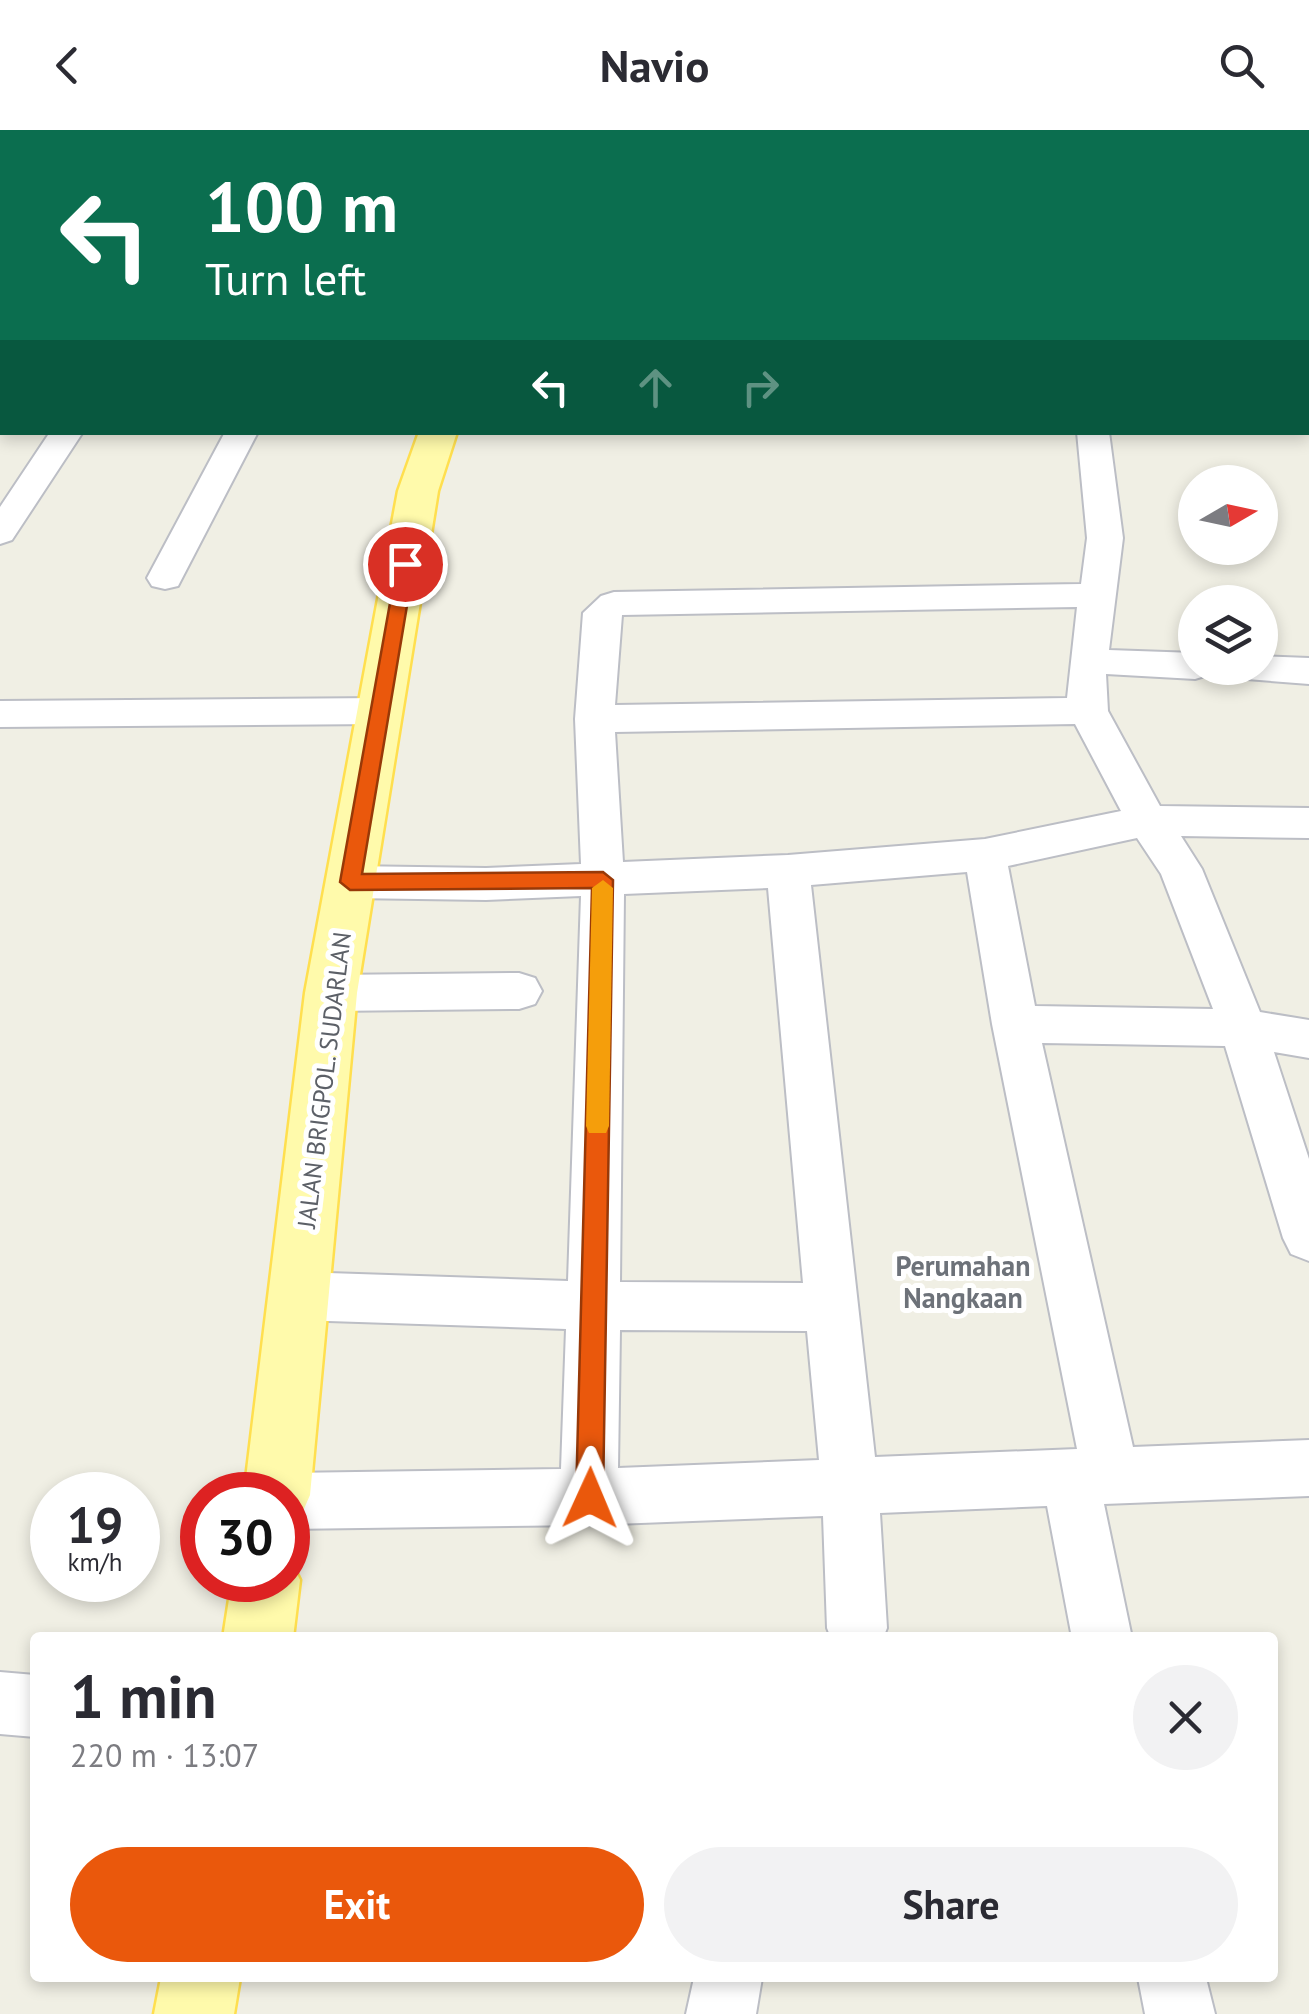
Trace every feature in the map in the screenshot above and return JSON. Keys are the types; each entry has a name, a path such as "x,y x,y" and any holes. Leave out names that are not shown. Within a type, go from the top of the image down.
{"main road":[{"name":"JALAN BRIGPOL. SUDARLAN","path":"279,1472 331,993 418,492 437,435"},
{"path":"259,1632 263,1602"},
{"path":"194,2014 200,1982"}],"street":[{"path":"0,533 64,435"},
{"path":"164,578 240,435"},
{"path":"1093,435 1105,538 1085,688 1088,711 1147,821 1181,869 1243,1028 1309,1238"},
{"path":"590,1498 603,880 595,719 600,613 614,604 1098,596"},
{"path":"1088,661 1178,665"},
{"path":"1278,670 1309,671"},
{"path":"0,714 380,711"},
{"path":"595,719 1088,711"},
{"path":"350,882 486,884 788,871 984,855 1147,821 1309,823"},
{"path":"984,855 1090,1479 1102,1632"},
{"path":"788,871 850,1488 857,1628"},
{"path":"331,993 519,991"},
{"path":"1015,1024 1243,1028 1309,1039"},
{"path":"298,1296 594,1306 831,1306"},
{"path":"310,1501 590,1498 1309,1468"},
{"path":"0,1704 30,1706"},
{"path":"722,2014 727,1982"},
{"path":"1173,1982 1180,2014"}],"slow traffic":[{"path":"598,1126 603,888"}],"district":[{"name":"Perumahan Nangkaan","path":"963,1282"}],"route":[{"path":"405,564 350,882 486,884 603,880 590,1498"}]}
